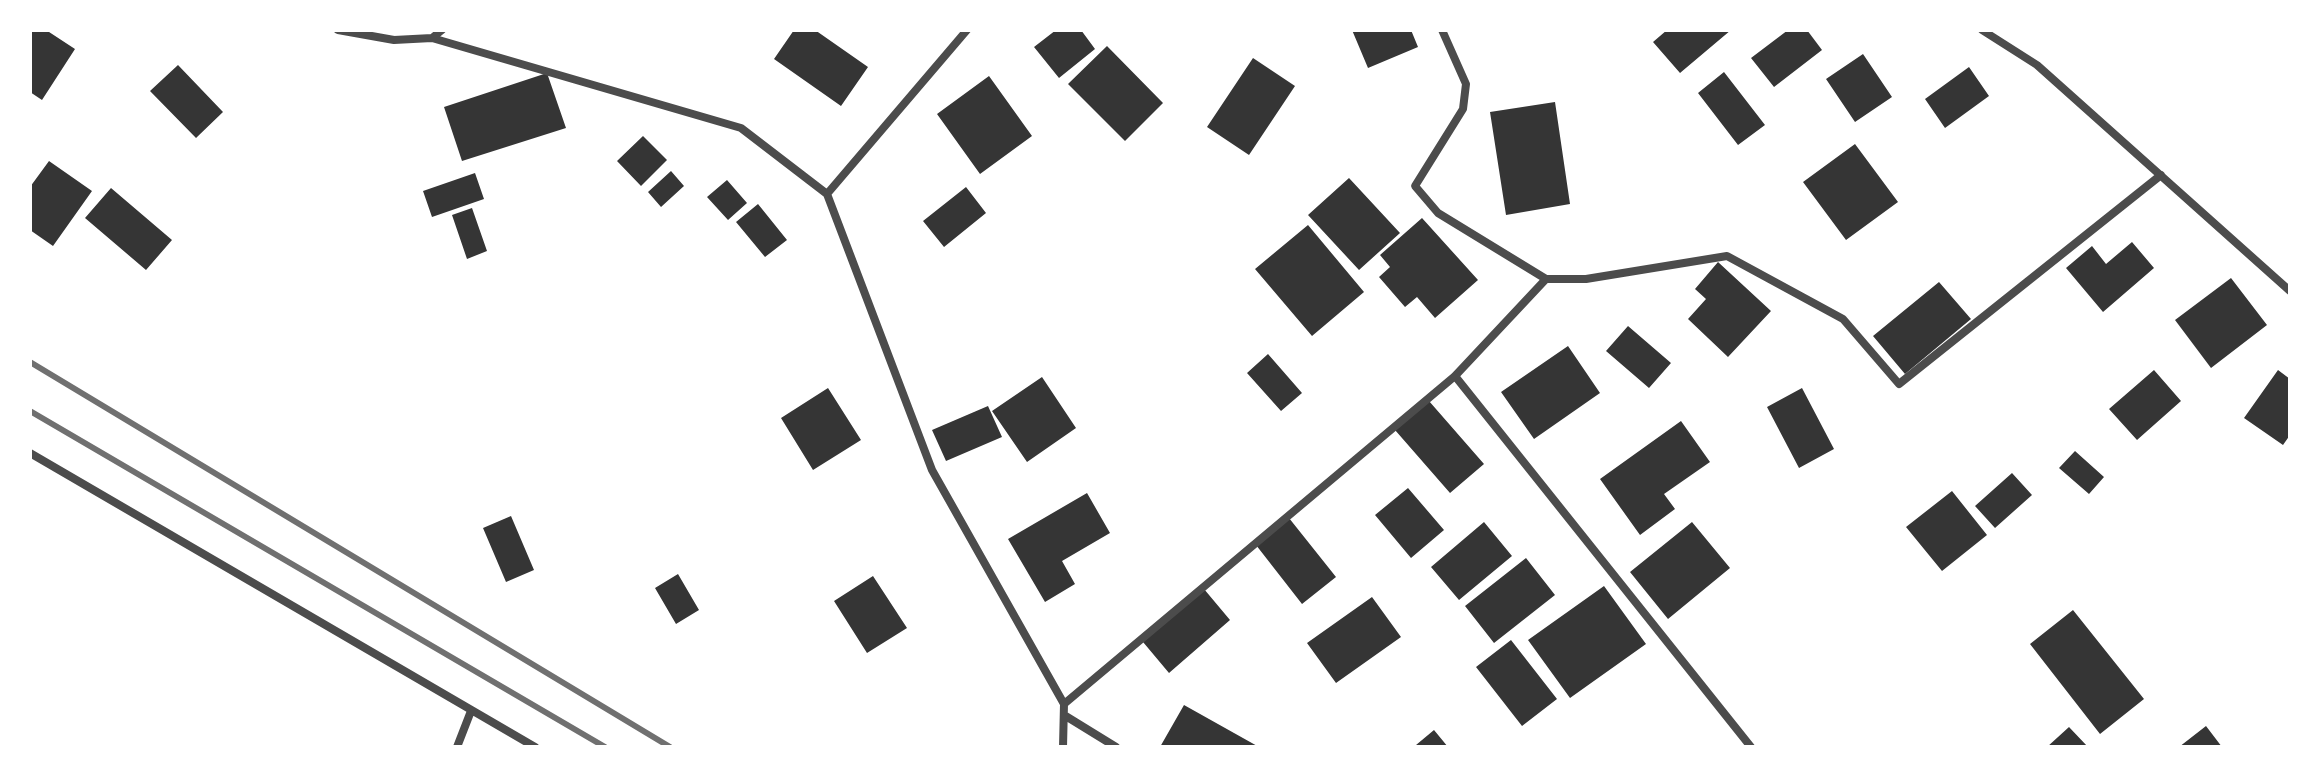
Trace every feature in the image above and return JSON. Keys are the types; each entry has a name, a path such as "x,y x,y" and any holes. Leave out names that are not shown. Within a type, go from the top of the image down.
{"street":[{"path":"338,30 394,40 432,38 741,128 827,194 932,470 1064,704 1063,747"},
{"path":"388,30 394,40"},
{"path":"432,38 442,30"},
{"path":"827,194 967,30"},
{"path":"1442,30 1466,84 1463,109 1415,186 1438,213 1546,279 1586,279 1727,256 1843,319 1899,384 2161,175"},
{"path":"1982,30 2037,65 2290,291"},
{"path":"1064,704 1455,376 1546,279"},
{"path":"1455,376 1751,747"},
{"path":"30,453 535,747"},
{"path":"457,747 471,711"},
{"path":"1064,715 1116,747"}],"building":[{"path":"30,30 46,30 75,49 42,100 30,92"},
{"path":"794,30 815,30 868,67 841,106 774,59"},
{"path":"1056,30 1081,30 1095,49 1059,78 1034,47"},
{"path":"1352,30 1411,30 1418,47 1368,68"},
{"path":"1667,30 1731,30 1680,73 1653,42"},
{"path":"1788,30 1807,30 1822,50 1774,87 1751,58"},
{"path":"1107,46 1163,103 1125,141 1068,84"},
{"path":"1863,54 1892,97 1855,122 1826,79"},
{"path":"1253,58 1295,86 1249,155 1207,127"},
{"path":"178,65 223,112 196,138 150,91"},
{"path":"1969,67 1989,96 1945,128 1925,99"},
{"path":"1724,72 1765,125 1738,145 1698,93"},
{"path":"547,73 566,128 462,161 444,107"},
{"path":"989,76 1032,136 980,174 937,114"},
{"path":"1555,102 1570,204 1506,215 1490,112"},
{"path":"643,136 667,160 641,186 617,161"},
{"path":"1855,144 1898,202 1846,240 1803,182"},
{"path":"49,161 92,191 53,246 30,230 30,187"},
{"path":"671,171 684,186 661,207 648,192"},
{"path":"475,173 484,199 432,217 423,191"},
{"path":"1349,178 1400,233 1359,270 1308,215"},
{"path":"727,180 747,203 728,220 707,197"},
{"path":"966,187 986,213 944,247 923,221"},
{"path":"111,188 172,240 146,270 85,218"},
{"path":"758,204 787,240 765,257 736,222"},
{"path":"472,208 487,251 467,259 452,215"},
{"path":"1422,218 1478,280 1435,318 1417,297 1405,307 1379,277 1390,267 1380,255"},
{"path":"1308,225 1364,292 1312,336 1255,269"},
{"path":"2132,242 2154,268 2103,312 2066,268 2092,246 2106,264"},
{"path":"1718,262 1771,311 1728,357 1688,319 1706,299 1695,289"},
{"path":"2231,278 2267,325 2211,368 2175,320"},
{"path":"1939,282 1971,319 1905,374 1873,336"},
{"path":"1628,326 1671,363 1649,388 1606,351"},
{"path":"1568,346 1600,393 1534,439 1501,392"},
{"path":"1268,354 1302,393 1281,411 1247,373"},
{"path":"2154,370 2181,401 2137,440 2109,409"},
{"path":"2278,370 2290,379 2290,435 2283,445 2244,418"},
{"path":"1042,377 1076,428 1027,462 992,411"},
{"path":"828,388 861,440 813,470 781,418"},
{"path":"1802,388 1834,449 1799,468 1767,407"},
{"path":"1429,401 1484,464 1450,493 1395,430"},
{"path":"988,406 1002,437 946,461 932,430"},
{"path":"1681,421 1710,462 1664,494 1675,509 1640,535 1600,479"},
{"path":"2075,451 2104,477 2089,494 2059,468"},
{"path":"2012,473 2032,495 1995,528 1975,506"},
{"path":"1408,488 1444,530 1411,558 1375,515"},
{"path":"1952,491 1987,535 1942,571 1906,527"},
{"path":"1087,493 1110,533 1062,561 1075,584 1045,602 1008,539"},
{"path":"511,516 534,570 506,582 483,528"},
{"path":"1289,518 1336,577 1302,604 1256,545"},
{"path":"1484,522 1512,556 1459,600 1431,567"},
{"path":"1692,522 1730,568 1668,619 1630,572"},
{"path":"1526,558 1555,595 1494,643 1465,606"},
{"path":"678,574 699,610 676,624 655,588"},
{"path":"873,576 907,628 867,653 834,601"},
{"path":"1604,586 1646,644 1570,698 1528,640"},
{"path":"1204,589 1230,620 1169,673 1143,642"},
{"path":"1372,597 1401,637 1336,683 1307,643"},
{"path":"2073,610 2144,699 2100,734 2030,644"},
{"path":"1511,640 1557,699 1522,726 1476,667"},
{"path":"1184,705 1259,747 1160,747"},
{"path":"2206,726 2222,747 2179,747"},
{"path":"2069,727 2088,747 2047,747"},
{"path":"1434,730 1448,747 1416,745"}],"railway":[{"path":"30,362 670,747"},
{"path":"30,411 605,747"}]}
